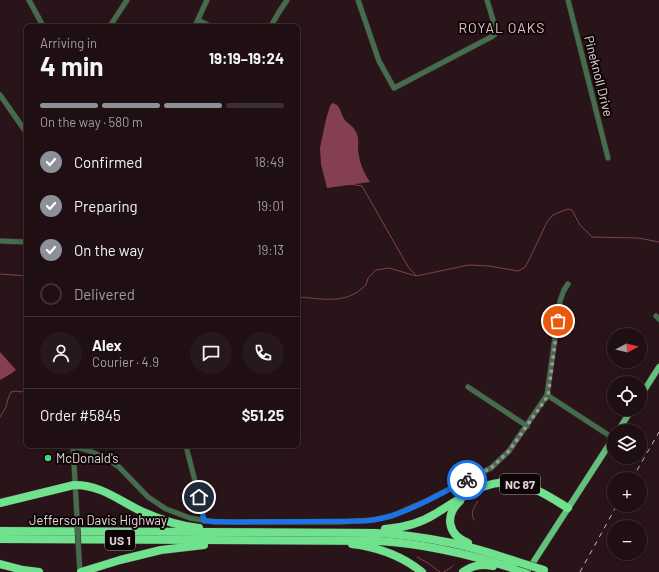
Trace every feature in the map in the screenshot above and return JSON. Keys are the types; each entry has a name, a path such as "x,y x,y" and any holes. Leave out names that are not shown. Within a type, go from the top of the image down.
{"highway":[{"name":"NC 87","path":"498,556 485,548 472,545 461,540 456,536 450,526 449,519 452,510 458,502 468,494 486,485 513,483 524,485 535,490 568,508"},
{"path":"0,503 74,485 85,485 114,496 141,511 160,519 178,525 212,529 220,532"},
{"path":"370,532 405,526 421,521 434,515 468,494"},
{"name":"Jefferson Davis Highway","path":"0,531 370,532 398,534 453,543 498,556 526,572"},
{"name":"Jefferson Davis Highway","path":"0,540 379,541 418,545 459,553 500,564 516,565 547,571"},
{"path":"80,572 161,550 241,540"},
{"path":"334,540 342,543 376,548 408,562 422,572"},
{"path":"0,564 23,570 39,572"},
{"path":"464,572 470,567 479,565 494,566 500,564"}],"main road":[{"path":"647,386 659,368"},
{"path":"526,572 607,447"}],"street":[{"path":"29,0 42,24"},
{"path":"111,24 127,0"},
{"path":"197,24 207,0"},
{"path":"272,24 287,0"},
{"path":"358,0 379,61 394,88 493,36 496,33 496,30 486,0"},
{"name":"Pineknoll Drive","path":"568,0 608,158"},
{"path":"198,20 206,24"},
{"path":"0,95 24,129"},
{"path":"0,241 24,242"},
{"path":"80,448 106,458 119,467 148,497 166,509 190,518 204,521 233,522 345,522 373,520 392,516 426,501 491,468 509,451 548,396 560,301 568,284"},
{"path":"468,387 527,426"},
{"path":"548,396 607,434"},
{"path":"73,448 80,572"},
{"path":"187,448 204,521"}],"shaded area":[{"path":"332,103 338,106 344,119 354,128 357,134 360,162 370,182 327,188 321,164 320,148 326,119"},
{"path":"0,352 16,370 0,380"}],"waterway":[{"path":"349,184 362,186 409,268 416,275"},
{"path":"300,297 334,299 347,297 356,293 366,285 368,278 376,270 389,268 416,276 469,265 489,266 518,271 524,268 527,264 547,222 553,215 568,209 572,210 580,225 592,237 638,238 659,242"},
{"path":"0,274 24,276"},
{"path":"0,417 6,407 11,392 21,392 24,390"},
{"path":"474,520 472,512 478,501"},
{"path":"417,557 440,572"},
{"path":"444,572 453,566"}],"railway":[{"path":"636,472 659,432"},
{"path":"580,572 613,512"}],"way so far":[{"path":"467,480 491,468 509,451 548,396 558,321"}],"place":[{"name":"McDonald's","path":"48,458"}],"district":[{"name":"ROYAL OAKS","path":"502,27"}],"route":[{"path":"199,497 204,521 365,521 381,519 405,511 467,480"}]}
